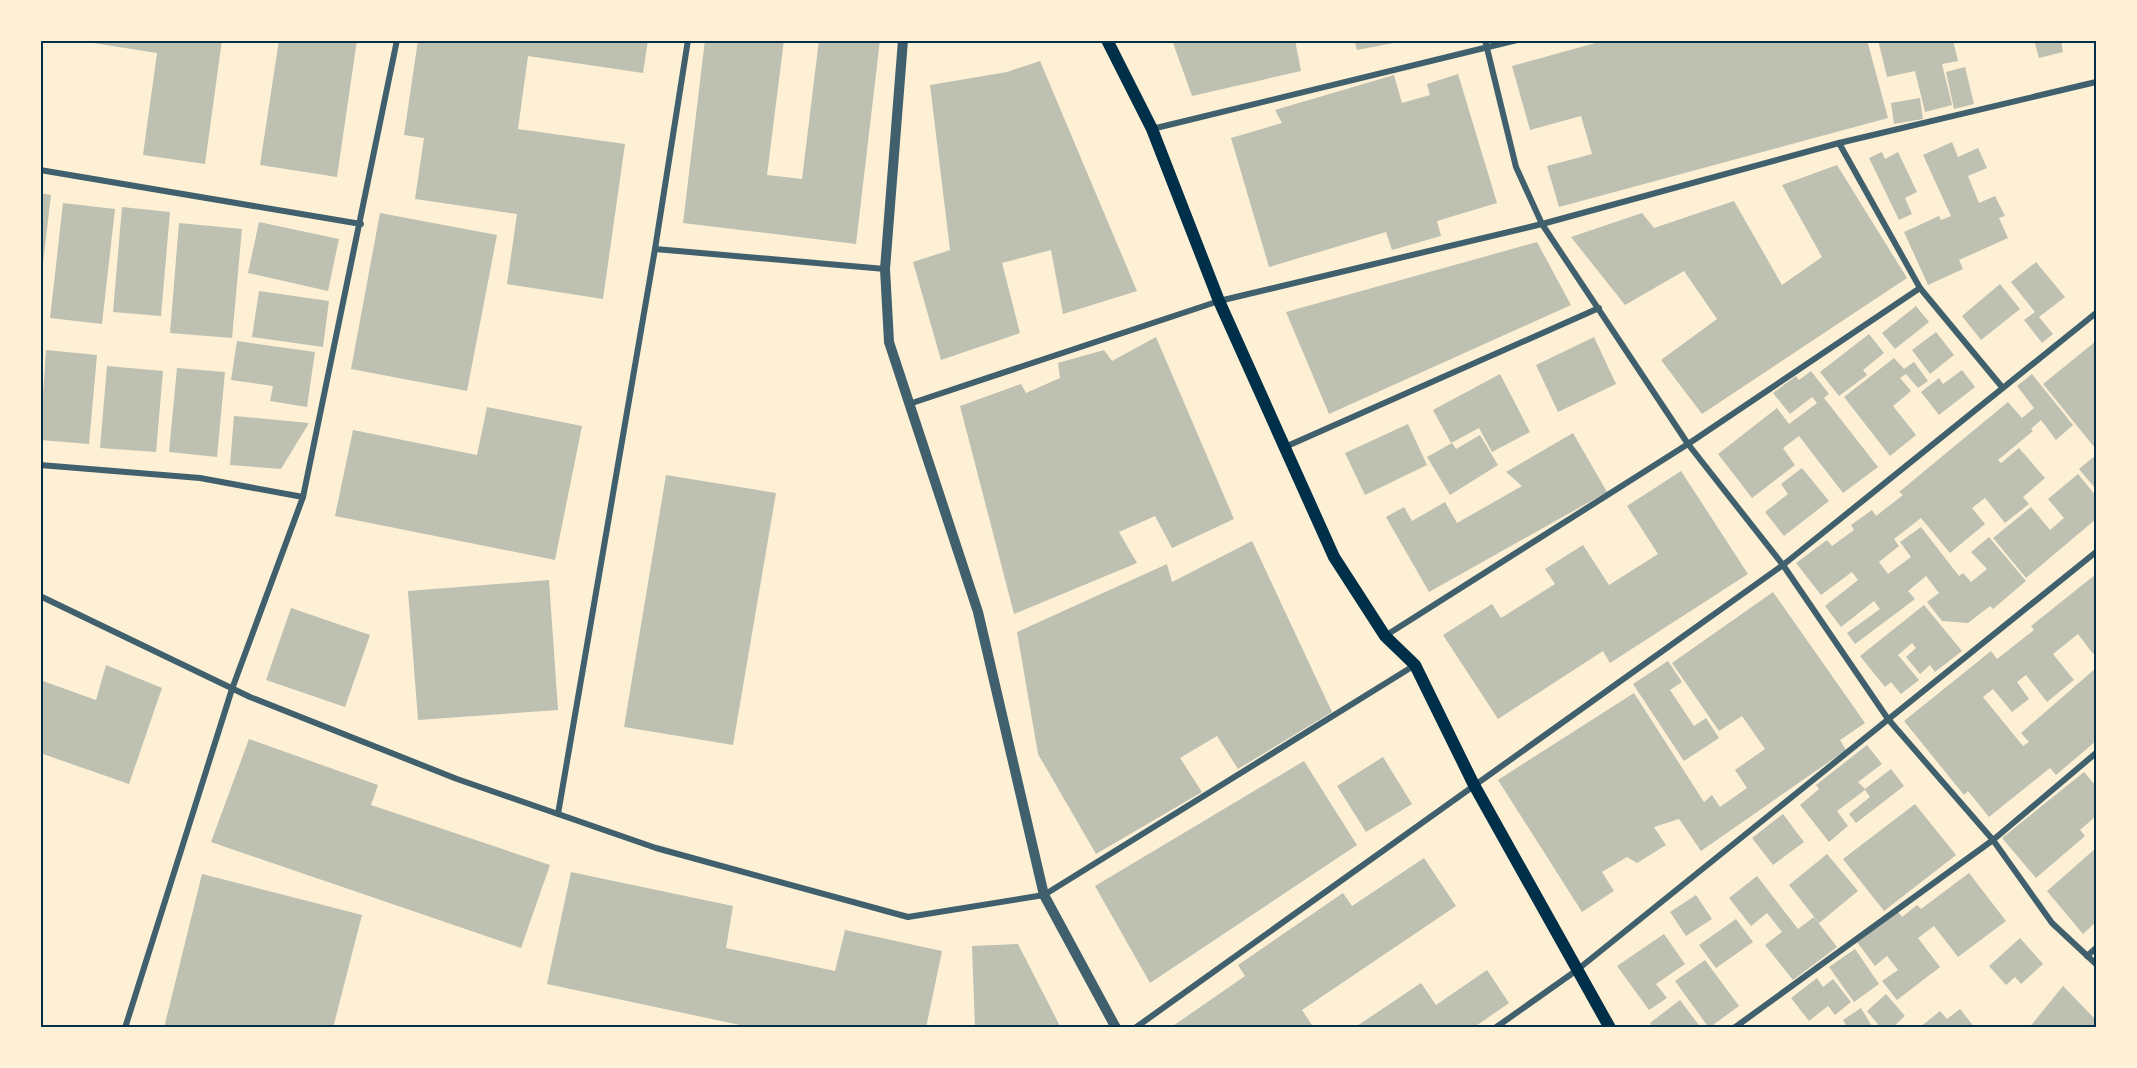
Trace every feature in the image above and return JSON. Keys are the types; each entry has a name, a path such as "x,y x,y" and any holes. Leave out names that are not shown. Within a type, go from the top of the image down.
{"main road":[{"path":"1107,40 1152,129 1219,301 1334,557 1385,636 1415,665 1474,785 1610,1028"}],"street":[{"path":"125,1028 232,689 303,497 361,224 397,40"},
{"path":"558,814 656,249 688,40"},
{"path":"903,40 885,269 889,342 978,612 1044,895 1116,1028"},
{"path":"1152,129 1485,44 1517,40"},
{"path":"1485,44 1516,167 1542,224 1688,444 1783,565 1888,719 1993,840 2052,923 2097,964"},
{"path":"909,404 1219,301 1542,224 1839,143 2097,82"},
{"path":"1839,143 1920,288 2002,387"},
{"path":"40,170 361,224"},
{"path":"656,249 885,269"},
{"path":"1385,636 1688,444 1920,288"},
{"path":"1284,448 1599,308"},
{"path":"1135,1028 1783,565 2097,313"},
{"path":"40,465 200,478 303,497"},
{"path":"1496,1028 1577,970 2097,552"},
{"path":"40,596 232,689 456,779 656,849 908,917 1044,895 1415,665"},
{"path":"1734,1028 1993,840 2097,753"},
{"path":"2087,956 2097,948"}],"building":[{"path":"74,40 222,40 205,164 143,155 157,53"},
{"path":"279,40 357,40 337,177 260,165"},
{"path":"418,40 648,40 643,73 528,56 518,129 625,144 603,299 507,284 517,214 415,199 424,138 404,135"},
{"path":"705,40 784,40 767,175 802,179 819,40 880,40 856,244 683,223"},
{"path":"1172,40 1295,40 1301,71 1192,96"},
{"path":"1354,40 1399,40 1399,42 1357,50"},
{"path":"1606,40 1867,40 1888,118 1559,207 1547,166 1592,154 1581,116 1530,130 1512,66"},
{"path":"1878,40 1953,40 1958,61 1942,64 1952,105 1925,112 1915,71 1887,77"},
{"path":"2034,40 2061,40 2063,52 2039,58"},
{"path":"1040,61 1137,291 1063,314 1051,250 1002,263 1020,333 941,360 913,262 950,250 930,85 1007,72"},
{"path":"1965,67 1974,104 1954,109 1946,72"},
{"path":"1458,74 1497,203 1437,221 1441,236 1392,250 1386,232 1269,267 1231,138 1282,123 1275,110 1394,75 1402,103 1430,95 1427,84"},
{"path":"1920,98 1923,119 1894,124 1891,103"},
{"path":"1952,142 1958,157 1978,148 1987,168 1968,176 1979,203 1995,196 2005,216 1999,218 2008,238 1959,260 1963,269 1928,285 1904,232 1939,216 1941,220 1951,216 1923,155"},
{"path":"1882,152 1885,159 1898,152 1917,192 1905,198 1912,214 1899,220 1869,158"},
{"path":"1837,165 1907,278 1702,414 1661,360 1717,319 1684,271 1625,305 1571,237 1642,213 1654,228 1734,201 1782,285 1822,257 1782,185"},
{"path":"40,193 51,195 42,272 40,272"},
{"path":"63,203 115,209 102,324 50,318"},
{"path":"122,207 170,212 161,316 113,312"},
{"path":"380,213 497,235 467,391 351,369"},
{"path":"259,222 339,239 328,291 248,273"},
{"path":"179,223 242,229 232,338 170,333"},
{"path":"1537,242 1571,305 1329,414 1286,312"},
{"path":"2036,262 2065,297 2039,317 2053,334 2042,343 2024,320 2035,312 2011,282"},
{"path":"2000,284 2020,309 1981,340 1962,316"},
{"path":"259,291 329,301 323,347 252,337"},
{"path":"1916,306 1929,322 1895,349 1882,333"},
{"path":"1936,332 1954,355 1930,374 1912,350"},
{"path":"1869,334 1884,353 1863,370 1867,375 1839,396 1820,372"},
{"path":"1156,337 1234,519 1172,548 1155,516 1119,532 1137,563 1014,614 960,406 1021,384 1026,393 1060,378 1058,363 1104,350 1112,361"},
{"path":"1594,337 1616,384 1558,412 1536,365"},
{"path":"237,341 315,352 307,407 270,401 273,386 231,380"},
{"path":"2096,341 2096,446 2095,448 2043,384"},
{"path":"46,350 97,355 89,444 40,440"},
{"path":"1894,358 1904,369 1914,362 1928,381 1918,388 1906,374 1900,378 1911,391 1893,406 1916,435 1890,456 1844,397"},
{"path":"107,366 163,371 156,452 100,448"},
{"path":"177,368 225,372 217,457 169,452"},
{"path":"1962,370 1975,387 1939,415 1921,392 1939,378 1943,384"},
{"path":"1811,371 1829,394 1824,398 1878,467 1843,493 1799,436 1783,448 1795,465 1752,498 1718,454 1777,408 1789,424 1817,403 1812,397 1790,414 1773,393 1796,376 1799,380"},
{"path":"1500,374 1530,432 1492,452 1479,428 1451,443 1433,410"},
{"path":"2032,374 2073,425 2056,440 2041,420 2031,429 2033,431 1998,460 2001,463 2019,448 2045,478 2023,497 2029,504 2005,523 1985,498 1972,508 1985,524 1950,553 1921,518 1894,539 1899,546 1879,562 1888,574 1911,557 1900,542 1921,527 1959,576 1963,573 1971,582 1987,569 1971,552 1989,537 2026,581 1993,609 1990,606 1968,623 1942,621 1927,602 1939,593 1926,576 1908,591 1915,599 1855,644 1847,633 1880,609 1874,601 1841,627 1825,606 1858,580 1852,572 1821,595 1796,563 1827,540 1832,546 1854,530 1851,525 1872,510 1876,516 1903,495 1899,492 2008,402 2022,418 2034,408 2017,386"},
{"path":"487,407 582,426 555,560 335,516 353,430 477,455"},
{"path":"234,416 309,423 281,469 230,465"},
{"path":"1408,424 1427,465 1365,495 1345,453"},
{"path":"1573,433 1607,492 1429,592 1386,517 1404,507 1412,521 1445,502 1457,523 1522,486 1506,472"},
{"path":"1480,435 1498,465 1450,495 1427,457 1452,443 1456,449"},
{"path":"2096,455 2096,485 2094,487 2079,469"},
{"path":"1802,468 1829,501 1784,536 1765,512 1788,494 1781,484"},
{"path":"1681,471 1748,574 1610,663 1603,651 1498,719 1443,635 1492,604 1501,618 1555,584 1545,569 1583,545 1609,585 1658,554 1627,506"},
{"path":"2078,474 2096,496 2096,519 2026,578 1993,538 2031,507 2050,530 2064,518 2048,499"},
{"path":"666,475 776,493 733,745 624,727"},
{"path":"1252,541 1332,712 1238,769 1217,736 1180,758 1202,792 1096,854 1038,754 1017,632 1167,564 1172,582"},
{"path":"2096,574 2096,651 2093,654 2078,634 2053,654 2074,680 2047,702 2026,675 2017,682 2029,699 2012,712 1993,689 1983,697 2023,746 2029,742 2021,733 2096,668 2096,741 2056,775 2050,768 1989,817 1968,791 1964,795 1904,721 1991,651 1997,659 2034,630 2031,626"},
{"path":"549,580 558,710 418,720 408,591"},
{"path":"1773,592 1865,723 1840,740 1846,750 1701,851 1679,819 1654,827 1666,845 1637,863 1627,857 1602,872 1614,891 1582,912 1498,780 1634,693 1704,802 1712,795 1720,807 1747,788 1735,770 1765,749 1742,716 1719,731 1672,663"},
{"path":"1924,605 1962,651 1935,672 1930,665 1920,674 1906,657 1916,648 1912,643 1898,655 1919,680 1901,694 1891,682 1885,687 1860,656"},
{"path":"291,608 370,635 345,707 266,680"},
{"path":"1668,661 1682,682 1670,690 1694,726 1706,718 1719,738 1684,761 1633,684"},
{"path":"106,665 162,688 129,784 40,753 40,680 96,700"},
{"path":"249,739 378,785 371,805 550,865 521,948 211,842"},
{"path":"1867,745 1882,764 1858,782 1865,789 1891,769 1904,786 1856,823 1849,814 1870,797 1865,790 1837,811 1848,826 1829,842 1800,805 1819,789 1816,785"},
{"path":"1383,757 1412,804 1366,832 1337,786"},
{"path":"1304,761 1357,845 1150,983 1095,886"},
{"path":"2084,772 2096,786 2096,816 2080,830 2085,836 2036,878 2002,838"},
{"path":"1915,804 1956,855 1884,911 1843,859"},
{"path":"1783,814 1804,842 1773,865 1752,838"},
{"path":"2096,848 2096,922 2083,934 2047,891"},
{"path":"1827,854 1858,891 1819,923 1789,885"},
{"path":"1424,858 1456,906 1302,1010 1314,1028 1170,1028 1245,976 1238,965 1343,893 1352,906"},
{"path":"571,872 733,906 726,948 835,971 845,930 942,951 926,1028 754,1028 547,984"},
{"path":"1969,873 2006,921 1958,957 1934,926 1918,938 1940,967 1897,1000 1882,981 1898,970 1887,956 1875,966 1857,942 1898,912 1902,917 1917,905 1921,909"},
{"path":"202,874 362,915 333,1028 164,1028"},
{"path":"1757,876 1798,929 1814,917 1837,947 1793,980 1765,945 1782,932 1767,913 1751,926 1729,898"},
{"path":"1696,895 1712,919 1686,936 1670,912"},
{"path":"1736,919 1753,942 1716,968 1699,945"},
{"path":"1664,934 1685,964 1656,984 1667,998 1649,1010 1617,966"},
{"path":"2020,938 2043,964 2021,984 2015,977 2006,985 1989,966"},
{"path":"1018,944 1061,1028 975,1028 972,946"},
{"path":"1855,949 1879,984 1854,1002 1829,967"},
{"path":"1705,960 1739,1006 1709,1028 1675,981"},
{"path":"1487,970 1509,1003 1473,1028 1354,1028 1421,983 1436,1005"},
{"path":"1817,978 1823,987 1833,979 1851,1002 1835,1015 1828,1006 1809,1021 1791,998"},
{"path":"2063,986 2096,1020 2096,1028 2029,1028"},
{"path":"1886,994 1905,1016 1892,1028 1881,1028 1867,1011"},
{"path":"1680,1000 1701,1028 1653,1028 1650,1023"},
{"path":"1861,1008 1873,1028 1848,1028 1843,1020"},
{"path":"1960,1009 1975,1028 1919,1028 1940,1011 1947,1019"}]}
